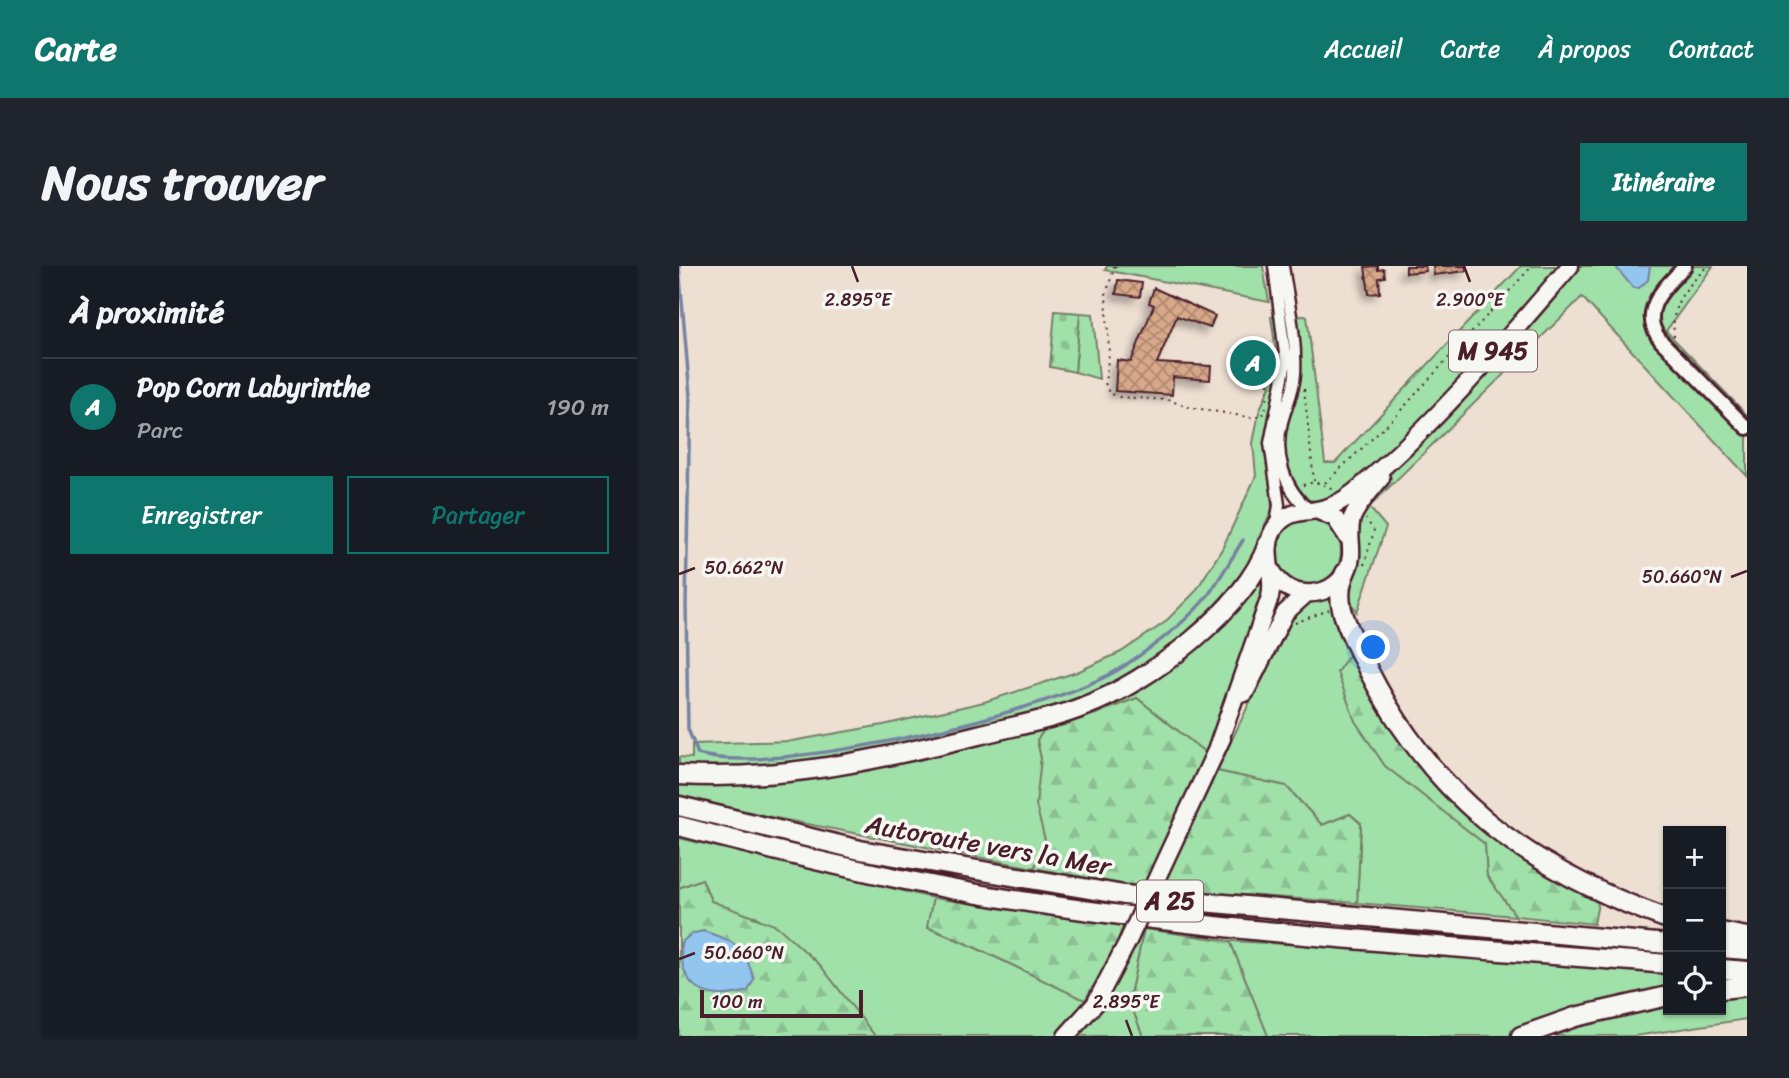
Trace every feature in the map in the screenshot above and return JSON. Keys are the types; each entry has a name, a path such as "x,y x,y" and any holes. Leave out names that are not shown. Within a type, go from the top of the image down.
{"highway":[{"path":"679,775 773,774 835,767 936,745 1087,706 1143,676 1201,631 1249,579 1268,544"},
{"path":"1345,573 1338,591 1340,606 1363,659 1389,708 1443,780 1482,818 1549,867 1594,890 1663,917"},
{"name":"Autoroute vers la Mer","path":"679,806 873,853 1124,895 1663,944"},
{"name":"A 25","path":"679,826 918,882 1040,903 1244,928 1663,964"},
{"path":"1726,933 1747,937"},
{"path":"1726,948 1747,950"},
{"path":"1726,969 1747,971"},
{"path":"1726,988 1747,986"},
{"path":"1521,1036 1575,1017 1663,997"}],"main road":[{"name":"M 945","path":"1313,510 1339,502 1363,485 1415,435 1570,266"},
{"name":"M 945","path":"1350,541 1350,526 1356,510 1415,435"},
{"path":"1066,1036 1095,1004 1128,941 1217,748 1285,613 1306,594 1331,588 1345,573 1351,554 1350,541 1335,519 1313,510 1290,514 1276,527 1268,544 1270,598 1217,748"},
{"path":"1271,569 1282,584 1306,594"}],"street":[{"path":"1274,266 1286,350 1285,377 1270,443 1279,505 1276,527"},
{"path":"1283,266 1295,375 1282,422 1279,452 1288,484 1313,510"},
{"path":"1685,266 1658,295 1651,312 1654,330 1747,428"}],"path":[{"path":"1115,266 1106,294 1109,353 1105,383 1109,393 1119,397 1168,400 1189,407 1254,418 1263,415 1267,403 1270,356 1286,350"},
{"path":"1295,375 1302,377 1313,479 1324,483 1392,419 1532,266"},
{"path":"1672,352 1672,314 1679,297 1707,266"}],"green space":[{"path":"1107,266 1263,266 1269,302 1105,270"},
{"path":"1521,266 1713,266 1666,331 1747,415 1747,476 1582,297 1369,507 1386,527 1357,612 1345,591 1358,516 1339,496 1326,502 1308,500 1293,481 1271,484 1272,511 1257,541 1257,558 1263,586 1207,754 1137,698 1045,729 1037,740 1041,758 1037,805 1046,844 1034,868 771,817 679,795 679,757 692,758 692,744 792,741 883,725 984,702 1077,672 1121,652 1164,623 1195,592 1222,549 1256,476 1253,443 1259,412 1278,366 1271,317 1307,316 1325,463 1335,463"},
{"path":"1055,311 1080,313 1075,372 1050,367"},
{"path":"1080,313 1093,314 1099,379 1075,372"},
{"path":"1301,518 1315,518 1327,523 1336,532 1341,551 1339,564 1332,575 1315,584 1301,584 1289,579 1280,570 1275,558 1275,544 1280,532 1289,523"},
{"path":"1331,596 1352,651 1429,799 1485,844 1487,876 1516,916 1357,903 1361,823 1350,814 1322,825 1286,786 1217,771 1290,618 1310,601"},
{"path":"1352,651 1367,684 1413,758 1498,841 1598,903 1594,924 1516,916 1487,876 1485,844 1385,766 1355,721 1337,672"},
{"path":"1137,698 1207,754 1142,888 1034,868 1046,844 1036,805 1041,758 1037,740 1045,729"},
{"path":"1217,771 1286,786 1322,825 1350,814 1361,824 1357,903 1161,889"},
{"path":"679,838 933,898 928,928 1085,1000 1111,958 1123,926 1144,929 1129,1000 1143,1036 875,1036 756,916 739,914 711,901 702,879 679,888"},
{"path":"702,879 711,901 777,926 820,965 875,1036 679,1036 679,888"},
{"path":"933,898 1123,926 1111,958 1085,1000 927,927"},
{"path":"1144,929 1230,941 1268,1036 1143,1036 1129,1000"},
{"path":"1230,941 1374,949 1663,973 1663,1015 1726,1015 1726,996 1747,996 1747,1019 1635,1036 1268,1036"}],"water":[{"path":"1615,266 1650,266 1648,280 1639,288 1633,288"},
{"path":"703,931 724,938 742,952 754,979 748,991 720,995 698,989 691,982 685,972 681,943 691,934"}],"building":[{"path":"1378,266 1378,270 1384,269 1385,277 1379,278 1380,293 1369,294 1365,267"},
{"path":"1406,266 1425,266 1426,271 1406,273"},
{"path":"1433,266 1466,266 1466,271 1434,275"},
{"path":"1118,280 1142,283 1140,297 1116,294"},
{"path":"1154,288 1215,316 1210,328 1177,316 1157,363 1211,366 1210,380 1173,377 1172,395 1115,391 1117,360 1131,362 1154,305 1149,303"}],"waterway":[{"path":"679,266 690,396 686,604 688,729 698,754 735,759 786,757 848,749 980,720 1090,684 1135,659 1191,614 1209,594 1243,540"}],"place":[{"name":"Pop Corn Labyrinthe","path":"1253,363"}]}
